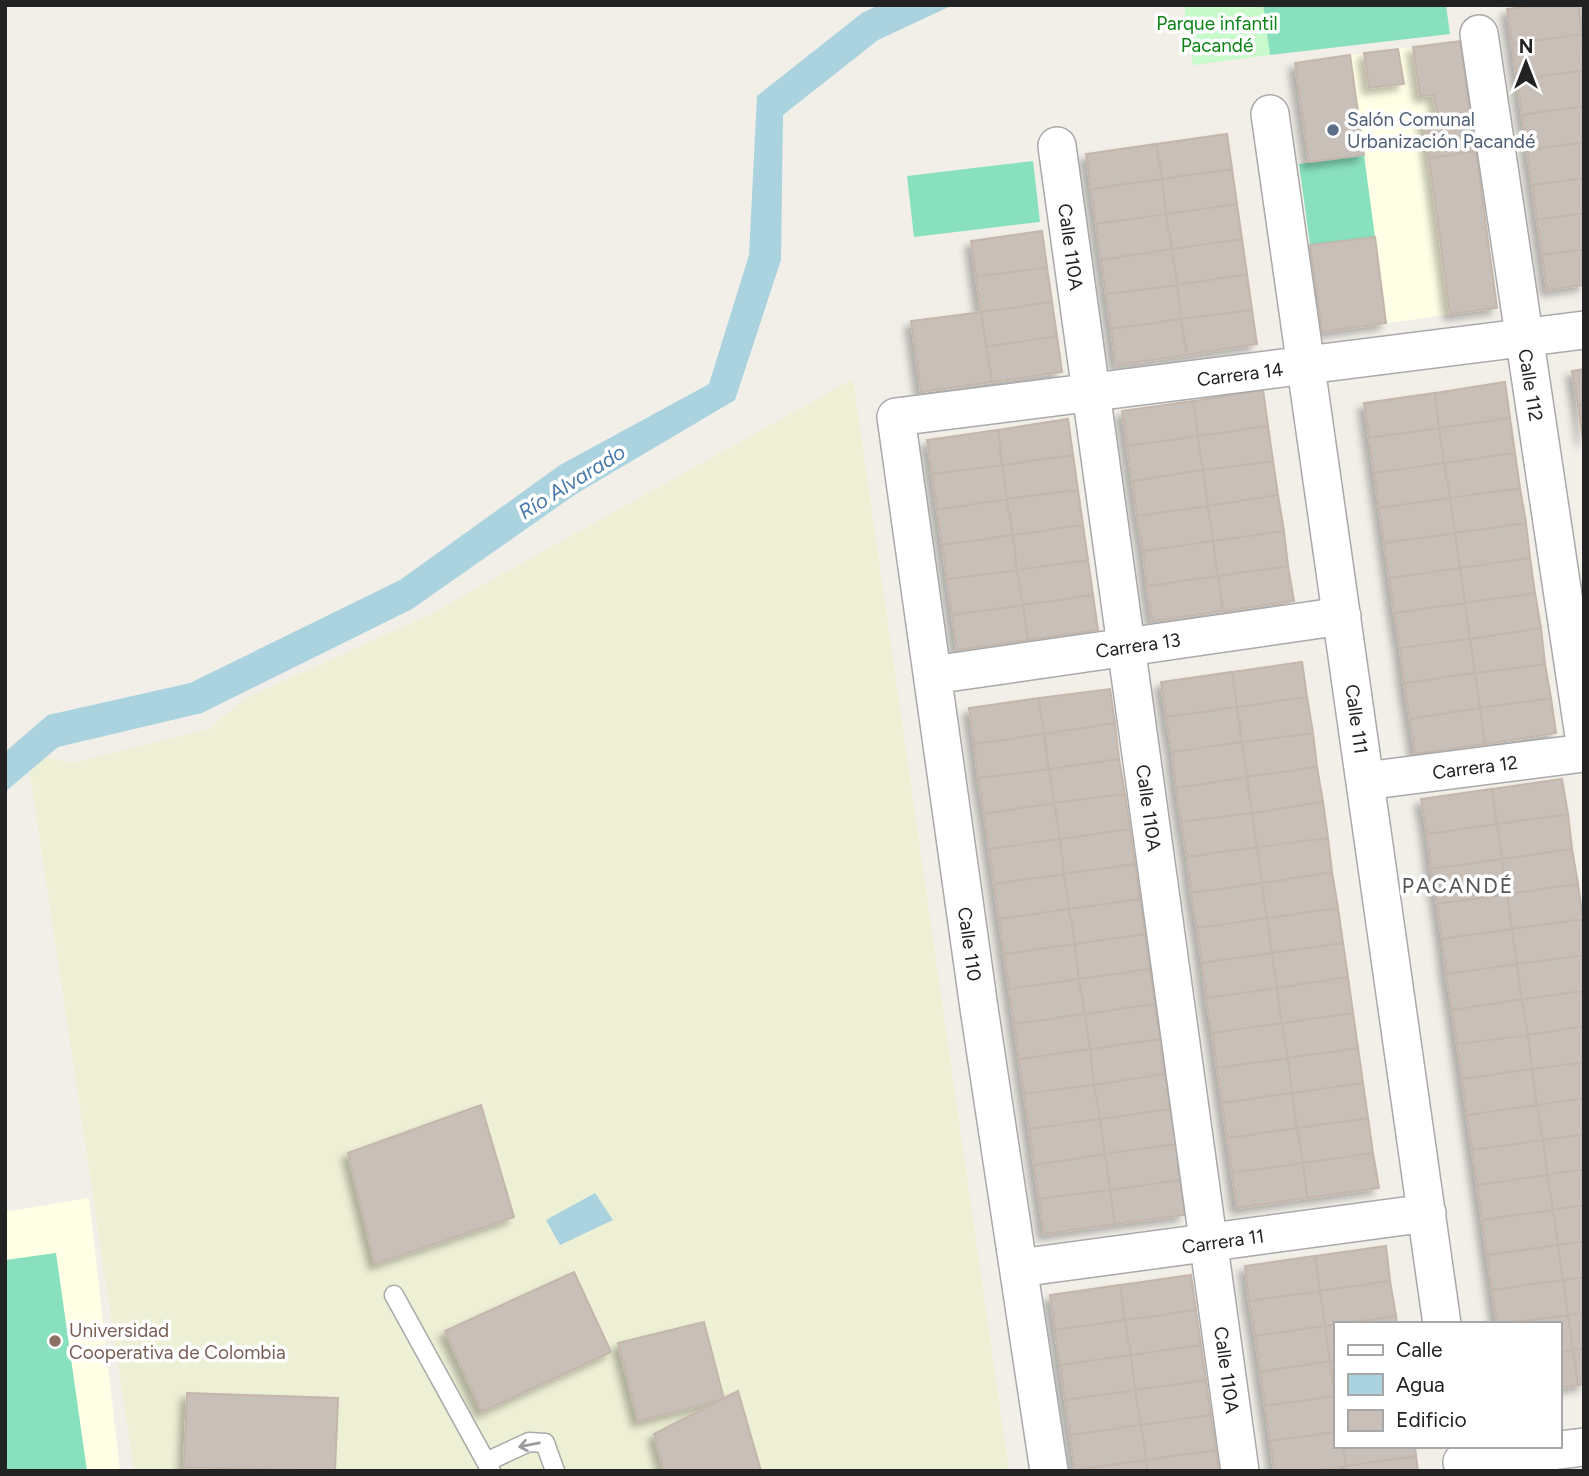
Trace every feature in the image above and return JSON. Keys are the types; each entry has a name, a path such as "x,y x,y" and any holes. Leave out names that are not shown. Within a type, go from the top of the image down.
{"street":[{"name":"Calle 112","path":"1479,34 1584,736"},
{"name":"Calle 111","path":"1270,114 1442,1322"},
{"name":"Calle 110A","path":"1057,146 1240,1471"},
{"name":"Carrera 14","path":"896,417 1584,330"},
{"name":"Calle 110","path":"896,417 979,1008 1049,1471"},
{"name":"Carrera 13","path":"933,675 1342,616"},
{"name":"Carrera 12","path":"1365,781 1584,752"},
{"name":"Carrera 11","path":"1019,1268 1427,1213"},
{"path":"1461,1460 1584,1447"}],"lane":[{"path":"394,1295 488,1466 529,1443 545,1443 555,1471"}],"shaded area":[{"path":"1460,41 1497,308 1322,332 1299,164 1364,155 1350,55"},
{"path":"853,379 1009,1471 134,1471 27,754 72,763 209,729 246,698 427,616"},
{"name":"Universidad Cooperativa de Colombia","path":"89,1198 120,1471 5,1471 5,1212"}],"green space":[{"name":"Parque infantil Pacandé","path":"1184,5 1263,5 1270,55 1193,65"},
{"path":"1263,5 1446,5 1450,34 1270,55"},
{"path":"1364,155 1375,237 1310,245 1299,164"},
{"path":"1033,161 1040,222 914,237 907,176"},
{"path":"56,1253 87,1471 5,1471 5,1260"}],"water":[{"name":"Río Alvarado","path":"879,5 953,5 878,40 783,115 781,260 735,400 576,494 412,609 202,713 58,747 5,792 5,752 48,715 190,683 400,580 560,465 709,384 749,255 757,96 862,13"},
{"path":"595,1193 613,1220 560,1245 546,1220"}],"building":[{"path":"1537,5 1578,5 1582,34 1512,44 1507,9"},
{"path":"1578,5 1584,5 1584,34 1582,34"},
{"path":"1582,34 1584,70 1517,80 1512,44"},
{"path":"1460,41 1476,151 1429,158 1423,116 1437,114 1434,95 1420,96 1413,47"},
{"path":"1398,49 1404,84 1369,88 1364,53"},
{"name":"Salón Comunal Urbanización Pacandé","path":"1350,55 1364,155 1309,162 1295,63"},
{"path":"1584,70 1584,106 1522,115 1517,80"},
{"path":"1584,106 1584,142 1527,150 1522,115"},
{"path":"1227,134 1232,169 1162,179 1156,144"},
{"path":"1584,142 1584,178 1532,185 1527,150"},
{"path":"1156,144 1162,179 1091,189 1086,154"},
{"path":"1476,151 1497,308 1450,314 1429,158"},
{"path":"1232,169 1237,204 1166,214 1162,179"},
{"path":"1584,178 1584,213 1537,220 1532,185"},
{"path":"1162,179 1166,214 1096,224 1091,189"},
{"path":"1237,204 1242,239 1172,249 1166,214"},
{"path":"1584,213 1584,249 1542,255 1537,220"},
{"path":"1166,214 1172,249 1101,260 1096,224"},
{"path":"1042,231 1047,267 976,277 971,241"},
{"path":"1375,237 1386,323 1322,332 1310,245"},
{"path":"1242,239 1247,274 1177,285 1172,249"},
{"path":"1172,249 1177,285 1106,294 1101,260"},
{"path":"1584,249 1584,285 1547,290 1542,255"},
{"path":"1047,267 1052,302 981,312 976,277"},
{"path":"1247,274 1252,310 1181,319 1177,285"},
{"path":"1177,285 1181,319 1111,329 1106,294"},
{"path":"1052,302 1057,336 986,347 981,312"},
{"path":"1252,310 1257,344 1187,355 1181,319"},
{"path":"981,312 992,382 921,392 911,321"},
{"path":"1181,319 1187,355 1116,365 1111,329"},
{"path":"1057,336 1062,372 992,382 986,347"},
{"path":"1584,369 1584,405 1578,405 1572,371"},
{"path":"1505,382 1510,418 1439,428 1435,393"},
{"path":"1263,390 1268,426 1198,436 1193,401"},
{"path":"1435,393 1439,428 1369,438 1364,403"},
{"path":"1193,401 1198,436 1127,446 1122,411"},
{"path":"1578,405 1584,405 1584,440 1583,440"},
{"path":"1510,418 1515,453 1444,463 1439,428"},
{"path":"1068,419 1073,455 1002,465 998,430"},
{"path":"1268,426 1273,461 1203,470 1198,436"},
{"path":"1439,428 1444,463 1374,473 1369,438"},
{"path":"998,430 1002,465 932,474 927,440"},
{"path":"1198,436 1203,470 1132,481 1127,446"},
{"path":"1515,453 1520,488 1450,498 1444,463"},
{"path":"1073,455 1078,490 1007,499 1002,465"},
{"path":"1273,461 1278,495 1208,506 1203,470"},
{"path":"1444,463 1450,498 1379,508 1374,473"},
{"path":"1002,465 1007,499 937,510 932,474"},
{"path":"1203,470 1208,506 1137,516 1132,481"},
{"path":"1520,488 1526,523 1455,533 1450,498"},
{"path":"1078,490 1083,525 1013,535 1007,499"},
{"path":"1278,495 1284,531 1213,541 1208,506"},
{"path":"1450,498 1455,533 1384,543 1379,508"},
{"path":"1007,499 1013,535 942,545 937,510"},
{"path":"1208,506 1213,541 1143,551 1137,516"},
{"path":"1526,523 1530,558 1460,568 1455,533"},
{"path":"1083,525 1088,560 1017,570 1013,535"},
{"path":"1284,531 1288,566 1218,576 1213,541"},
{"path":"1455,533 1460,568 1389,578 1384,543"},
{"path":"1013,535 1017,570 947,579 942,545"},
{"path":"1213,541 1218,576 1147,586 1143,551"},
{"path":"1530,558 1535,593 1465,603 1460,568"},
{"path":"1088,560 1093,595 1023,605 1017,570"},
{"path":"1288,566 1294,601 1223,611 1218,576"},
{"path":"1460,568 1465,603 1394,613 1389,578"},
{"path":"1017,570 1023,605 952,615 947,579"},
{"path":"1218,576 1223,611 1152,621 1147,586"},
{"path":"1535,593 1541,628 1470,639 1465,603"},
{"path":"1093,595 1098,630 1028,640 1023,605"},
{"path":"1465,603 1470,639 1400,648 1394,613"},
{"path":"1023,605 1028,640 957,650 952,615"},
{"path":"1541,628 1545,664 1475,673 1470,639"},
{"path":"1470,639 1475,673 1404,683 1400,648"},
{"path":"1302,662 1307,697 1237,707 1232,672"},
{"path":"1545,664 1551,698 1480,708 1475,673"},
{"path":"1232,672 1237,707 1166,717 1161,682"},
{"path":"1475,673 1480,708 1410,719 1404,683"},
{"path":"1110,689 1115,723 1044,734 1039,698"},
{"path":"1307,697 1313,733 1242,742 1237,707"},
{"path":"1039,698 1044,734 974,744 969,708"},
{"path":"1551,698 1556,733 1485,744 1480,708"},
{"path":"1237,707 1242,742 1172,752 1166,717"},
{"path":"1480,708 1485,744 1415,754 1410,719"},
{"path":"1115,723 1119,759 1049,769 1044,734"},
{"path":"1313,733 1317,767 1247,777 1242,742"},
{"path":"1044,734 1049,769 978,778 974,744"},
{"path":"1242,742 1247,777 1176,788 1172,752"},
{"path":"1119,759 1125,794 1054,803 1049,769"},
{"path":"1317,767 1323,802 1252,813 1247,777"},
{"path":"1049,769 1054,803 984,814 978,778"},
{"path":"1247,777 1252,813 1181,822 1176,788"},
{"path":"1562,779 1568,814 1497,824 1492,789"},
{"path":"1492,789 1497,824 1427,834 1421,799"},
{"path":"1125,794 1130,829 1060,839 1054,803"},
{"path":"1323,802 1328,838 1257,847 1252,813"},
{"path":"1054,803 1060,839 989,849 984,814"},
{"path":"1252,813 1257,847 1187,857 1181,822"},
{"path":"1568,814 1572,849 1502,859 1497,824"},
{"path":"1497,824 1502,859 1431,869 1427,834"},
{"path":"1130,829 1135,864 1064,874 1060,839"},
{"path":"1328,838 1332,872 1262,883 1257,847"},
{"path":"1060,839 1064,874 994,884 989,849"},
{"path":"1257,847 1262,883 1191,893 1187,857"},
{"path":"1572,849 1578,884 1507,894 1502,859"},
{"path":"1502,859 1507,894 1437,904 1431,869"},
{"path":"1135,864 1140,899 1069,909 1064,874"},
{"path":"1332,872 1338,908 1267,918 1262,883"},
{"path":"1064,874 1069,909 999,919 994,884"},
{"path":"1262,883 1267,918 1197,928 1191,893"},
{"path":"1578,884 1583,919 1512,929 1507,894"},
{"path":"1507,894 1512,929 1442,939 1437,904"},
{"path":"1140,899 1145,934 1075,944 1069,909"},
{"path":"1338,908 1343,943 1272,953 1267,918"},
{"path":"1069,909 1075,944 1004,954 999,919"},
{"path":"1267,918 1272,953 1202,963 1197,928"},
{"path":"1583,919 1584,955 1517,964 1512,929"},
{"path":"1512,929 1517,964 1446,974 1442,939"},
{"path":"1145,934 1150,969 1079,979 1075,944"},
{"path":"1343,943 1348,977 1277,988 1272,953"},
{"path":"1075,944 1079,979 1009,989 1004,954"},
{"path":"1272,953 1277,988 1206,998 1202,963"},
{"path":"1584,955 1584,991 1522,999 1517,964"},
{"path":"1517,964 1522,999 1452,1010 1446,974"},
{"path":"1150,969 1155,1004 1085,1014 1079,979"},
{"path":"1348,977 1353,1013 1282,1023 1277,988"},
{"path":"1079,979 1085,1014 1014,1024 1009,989"},
{"path":"1277,988 1282,1023 1212,1033 1206,998"},
{"path":"1584,991 1584,1026 1528,1035 1522,999"},
{"path":"1522,999 1528,1035 1457,1044 1452,1010"},
{"path":"1155,1004 1160,1039 1090,1049 1085,1014"},
{"path":"1353,1013 1358,1048 1288,1058 1282,1023"},
{"path":"1085,1014 1090,1049 1019,1059 1014,1024"},
{"path":"1282,1023 1288,1058 1217,1068 1212,1033"},
{"path":"1584,1026 1584,1062 1532,1069 1528,1035"},
{"path":"1528,1035 1532,1069 1462,1079 1457,1044"},
{"path":"1160,1039 1165,1074 1094,1085 1090,1049"},
{"path":"1358,1048 1363,1083 1292,1093 1288,1058"},
{"path":"1090,1049 1094,1085 1024,1094 1019,1059"},
{"path":"1288,1058 1292,1093 1222,1103 1217,1068"},
{"path":"1584,1062 1584,1098 1537,1105 1532,1069"},
{"path":"1532,1069 1537,1105 1467,1115 1462,1079"},
{"path":"1165,1074 1170,1109 1100,1119 1094,1085"},
{"path":"1363,1083 1368,1118 1297,1128 1292,1093"},
{"path":"1094,1085 1100,1119 1029,1129 1024,1094"},
{"path":"1292,1093 1297,1128 1227,1138 1222,1103"},
{"path":"1584,1098 1584,1134 1543,1140 1537,1105"},
{"path":"481,1105 514,1217 375,1264 348,1153"},
{"path":"1537,1105 1543,1140 1472,1150 1467,1115"},
{"path":"1170,1109 1176,1144 1105,1154 1100,1119"},
{"path":"1368,1118 1373,1153 1303,1163 1297,1128"},
{"path":"1100,1119 1105,1154 1034,1165 1029,1129"},
{"path":"1297,1128 1303,1163 1232,1173 1227,1138"},
{"path":"1584,1134 1584,1169 1547,1175 1543,1140"},
{"path":"1543,1140 1547,1175 1477,1185 1472,1150"},
{"path":"1176,1144 1180,1180 1110,1190 1105,1154"},
{"path":"1373,1153 1379,1188 1307,1198 1303,1163"},
{"path":"1105,1154 1110,1190 1039,1199 1034,1165"},
{"path":"1303,1163 1307,1198 1237,1208 1232,1173"},
{"path":"1584,1169 1584,1205 1553,1210 1547,1175"},
{"path":"1547,1175 1553,1210 1482,1220 1477,1185"},
{"path":"1180,1180 1185,1215 1115,1224 1110,1190"},
{"path":"1110,1190 1115,1224 1044,1234 1039,1199"},
{"path":"1584,1205 1584,1241 1558,1245 1553,1210"},
{"path":"1553,1210 1558,1245 1487,1255 1482,1220"},
{"path":"1584,1241 1584,1277 1563,1280 1558,1245"},
{"path":"1558,1245 1563,1280 1492,1290 1487,1255"},
{"path":"1386,1246 1390,1281 1320,1291 1315,1256"},
{"path":"1315,1256 1320,1291 1249,1301 1245,1266"},
{"path":"574,1272 611,1352 482,1412 445,1331"},
{"path":"1191,1275 1196,1310 1125,1320 1120,1285"},
{"path":"1584,1277 1584,1313 1568,1315 1563,1280"},
{"path":"1563,1280 1568,1315 1497,1322 1492,1290"},
{"path":"1390,1281 1396,1316 1334,1322 1334,1325 1325,1326 1320,1291"},
{"path":"1120,1285 1125,1320 1055,1330 1050,1295"},
{"path":"1320,1291 1325,1326 1255,1336 1249,1301"},
{"path":"1196,1310 1201,1345 1131,1355 1125,1320"},
{"path":"1584,1313 1584,1348 1573,1350 1568,1315"},
{"path":"1568,1315 1573,1350 1561,1352 1561,1322 1519,1322"},
{"path":"1396,1316 1397,1322 1356,1322"},
{"path":"1125,1320 1131,1355 1060,1365 1055,1330"},
{"path":"704,1322 724,1399 638,1421 618,1343"},
{"path":"1334,1325 1334,1360 1330,1361 1325,1326"},
{"path":"1325,1326 1330,1361 1260,1372 1255,1336"},
{"path":"1201,1345 1206,1380 1135,1390 1131,1355"},
{"path":"1584,1348 1584,1384 1578,1385 1573,1350"},
{"path":"1573,1350 1578,1385 1561,1388 1561,1352"},
{"path":"1131,1355 1135,1390 1065,1400 1060,1365"},
{"path":"1334,1360 1334,1389 1330,1361"},
{"path":"1330,1361 1334,1396 1265,1406 1260,1372"},
{"path":"1206,1380 1211,1415 1141,1425 1135,1390"},
{"path":"1135,1390 1141,1425 1070,1435 1065,1400"},
{"path":"738,1391 761,1471 664,1471 654,1434"},
{"path":"187,1393 338,1398 335,1471 184,1467"},
{"path":"1334,1396 1334,1432 1270,1441 1265,1406"},
{"path":"1211,1415 1216,1450 1146,1460 1141,1425"},
{"path":"1141,1425 1146,1460 1075,1470 1070,1435"},
{"path":"1334,1432 1334,1448 1343,1448 1346,1466 1314,1471 1274,1471 1270,1441"},
{"path":"1343,1448 1415,1448 1416,1456 1346,1466"},
{"path":"1216,1450 1219,1471 1147,1471 1146,1460"},
{"path":"1416,1456 1418,1471 1346,1471 1346,1466"},
{"path":"1146,1460 1147,1471 1075,1471 1075,1470"}],"place":[{"name":"Salón Comunal Urbanización Pacandé","path":"1333,130"},
{"name":"Universidad Cooperativa de Colombia","path":"55,1341"}],"district":[{"name":"PACANDÉ","path":"1458,886"}]}
